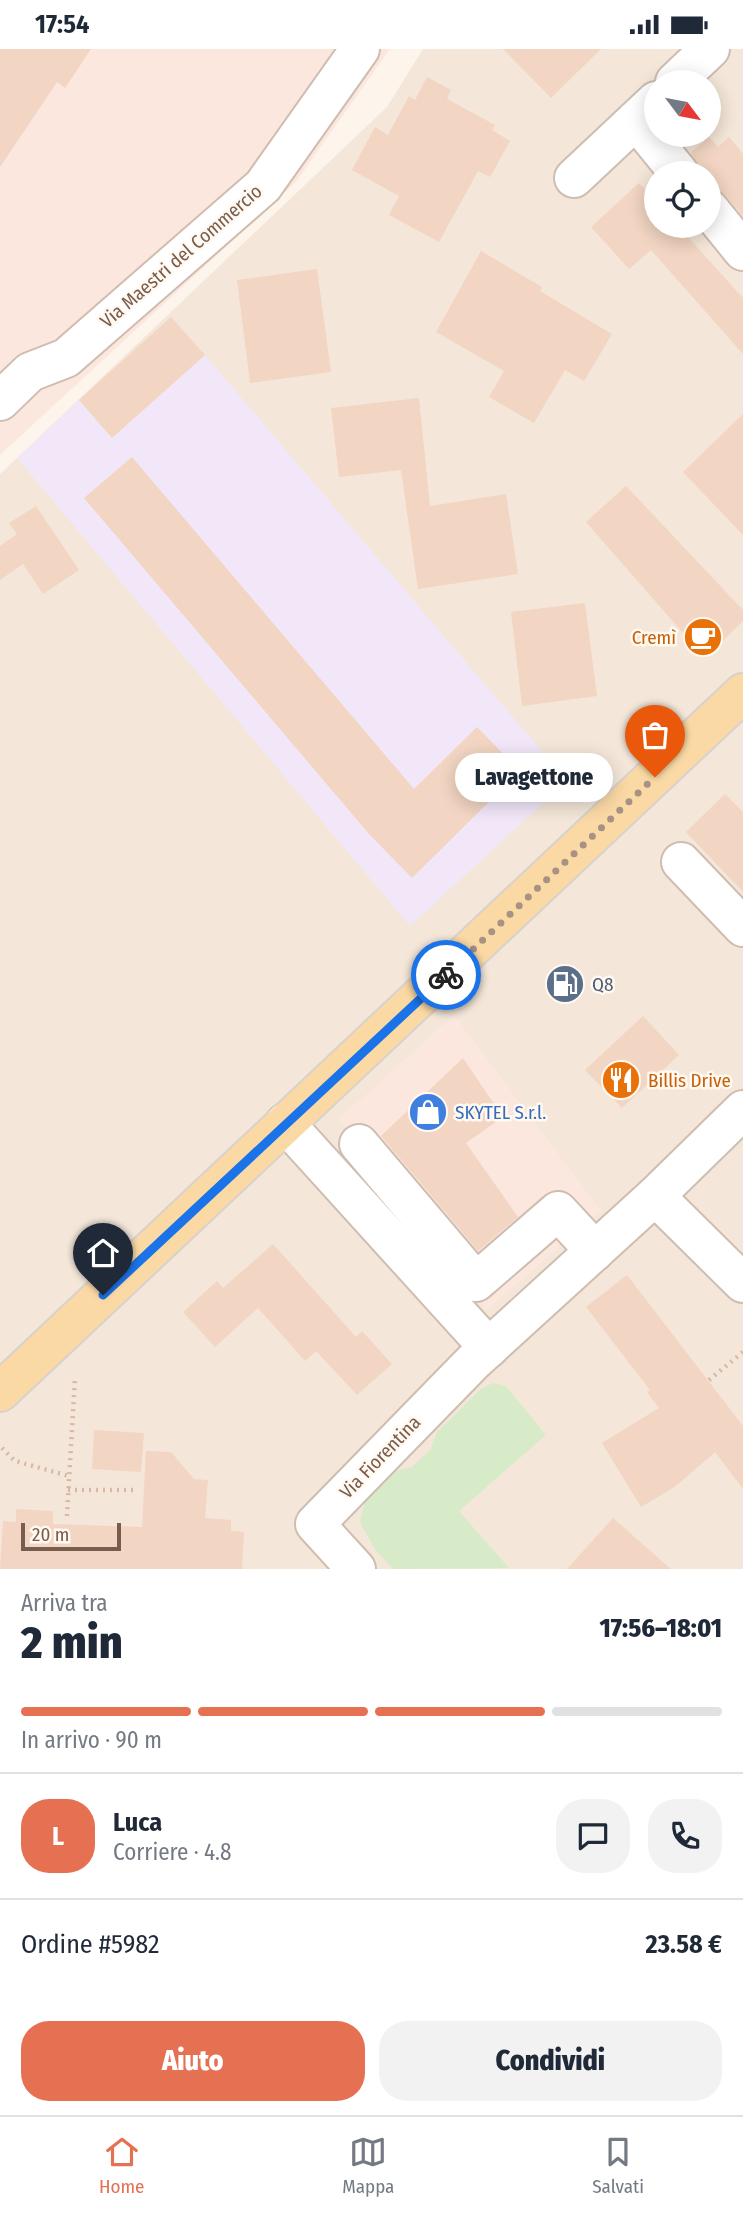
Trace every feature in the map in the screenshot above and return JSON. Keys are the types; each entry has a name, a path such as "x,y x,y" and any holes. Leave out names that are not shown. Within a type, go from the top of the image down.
{"main road":[{"path":"0,1404 7,1382 740,702"}],"street":[{"name":"Via Maestri del Commercio","path":"0,401 30,372 66,358 262,186 360,49"},
{"path":"688,70 710,49"},
{"path":"574,178 644,112"},
{"path":"721,224 743,251"},
{"path":"681,862 743,927"},
{"name":"Via Fiorentina","path":"356,1569 315,1524 489,1347 655,1196 743,1110"},
{"path":"285,1123 441,1268 476,1282 558,1210 595,1251"},
{"path":"359,1144 441,1268 489,1347"},
{"path":"655,1196 743,1283"}],"path":[{"path":"709,1380 743,1352"},
{"path":"67,1516 75,1378"},
{"path":"2,1448 15,1461 69,1476"},
{"path":"68,1490 134,1490"}],"shaded area":[{"path":"0,49 390,49 295,183 0,455"},
{"path":"423,49 743,49 743,1569 0,1569 0,474 387,107"},
{"path":"205,355 567,781 410,926 17,458 79,400 112,437"},
{"path":"454,1015 601,1211 486,1310 339,1119"}],"green space":[{"path":"493,1383 506,1386 546,1435 459,1511 509,1568 393,1569 374,1548 360,1522 366,1496 394,1471 412,1467 430,1450 437,1432 481,1389"}],"building":[{"path":"0,49 91,49 65,88 57,82 0,167"},
{"path":"503,49 601,49 551,98"},
{"path":"427,77 451,90 447,99 495,125 492,130 510,141 490,177 478,171 439,242 389,215 399,196 352,170 375,127 388,135 409,96 415,100"},
{"path":"729,137 743,154 743,216 721,193 721,161 695,161 691,152 697,147 721,147"},
{"path":"639,183 644,189 644,238 689,238 743,298 743,354 651,250 629,269 591,227"},
{"path":"481,251 542,287 540,291 612,334 584,381 565,370 534,423 489,397 504,371 436,332"},
{"path":"317,269 331,372 250,383 237,280"},
{"path":"171,317 205,355 112,438 79,400"},
{"path":"419,398 430,506 506,494 518,574 418,589 401,470 339,477 331,408"},
{"path":"743,414 743,535 683,472"},
{"path":"132,457 414,789 477,727 520,771 412,878 369,834 84,498"},
{"path":"626,486 743,610 743,621 705,658 586,522"},
{"path":"36,506 79,570 43,594 23,564 0,580 0,546 17,534 9,523"},
{"path":"585,603 597,696 522,706 511,612"},
{"path":"725,794 743,812 743,892 686,832"},
{"path":"643,1016 679,1055 622,1108 585,1070"},
{"path":"463,1058 503,1117 466,1143 518,1217 478,1251 381,1136"},
{"path":"273,1244 356,1337 362,1331 392,1364 357,1395 316,1351 305,1361 258,1308 215,1347 183,1312 217,1281 223,1288"},
{"path":"627,1275 743,1426 743,1489 715,1452 676,1486 641,1507 602,1443 659,1408 647,1392 650,1390 586,1307"},
{"path":"94,1430 144,1433 141,1472 92,1469"},
{"path":"146,1451 171,1452 194,1479 208,1480 205,1518 231,1520 231,1531 244,1532 242,1569 0,1569 3,1521 16,1522 16,1509 53,1511 53,1524 142,1527"},
{"path":"613,1518 671,1569 567,1569"}],"way so far":[{"path":"446,975 655,777"}],"place":[{"name":"Cremì","path":"703,637"},
{"name":"Lavagettone","path":"655,777"},
{"name":"Q8","path":"565,984"},
{"name":"Billis Drive","path":"621,1080"},
{"name":"SKYTEL S.r.l.","path":"428,1112"}],"route":[{"path":"103,1295 446,975"}]}
